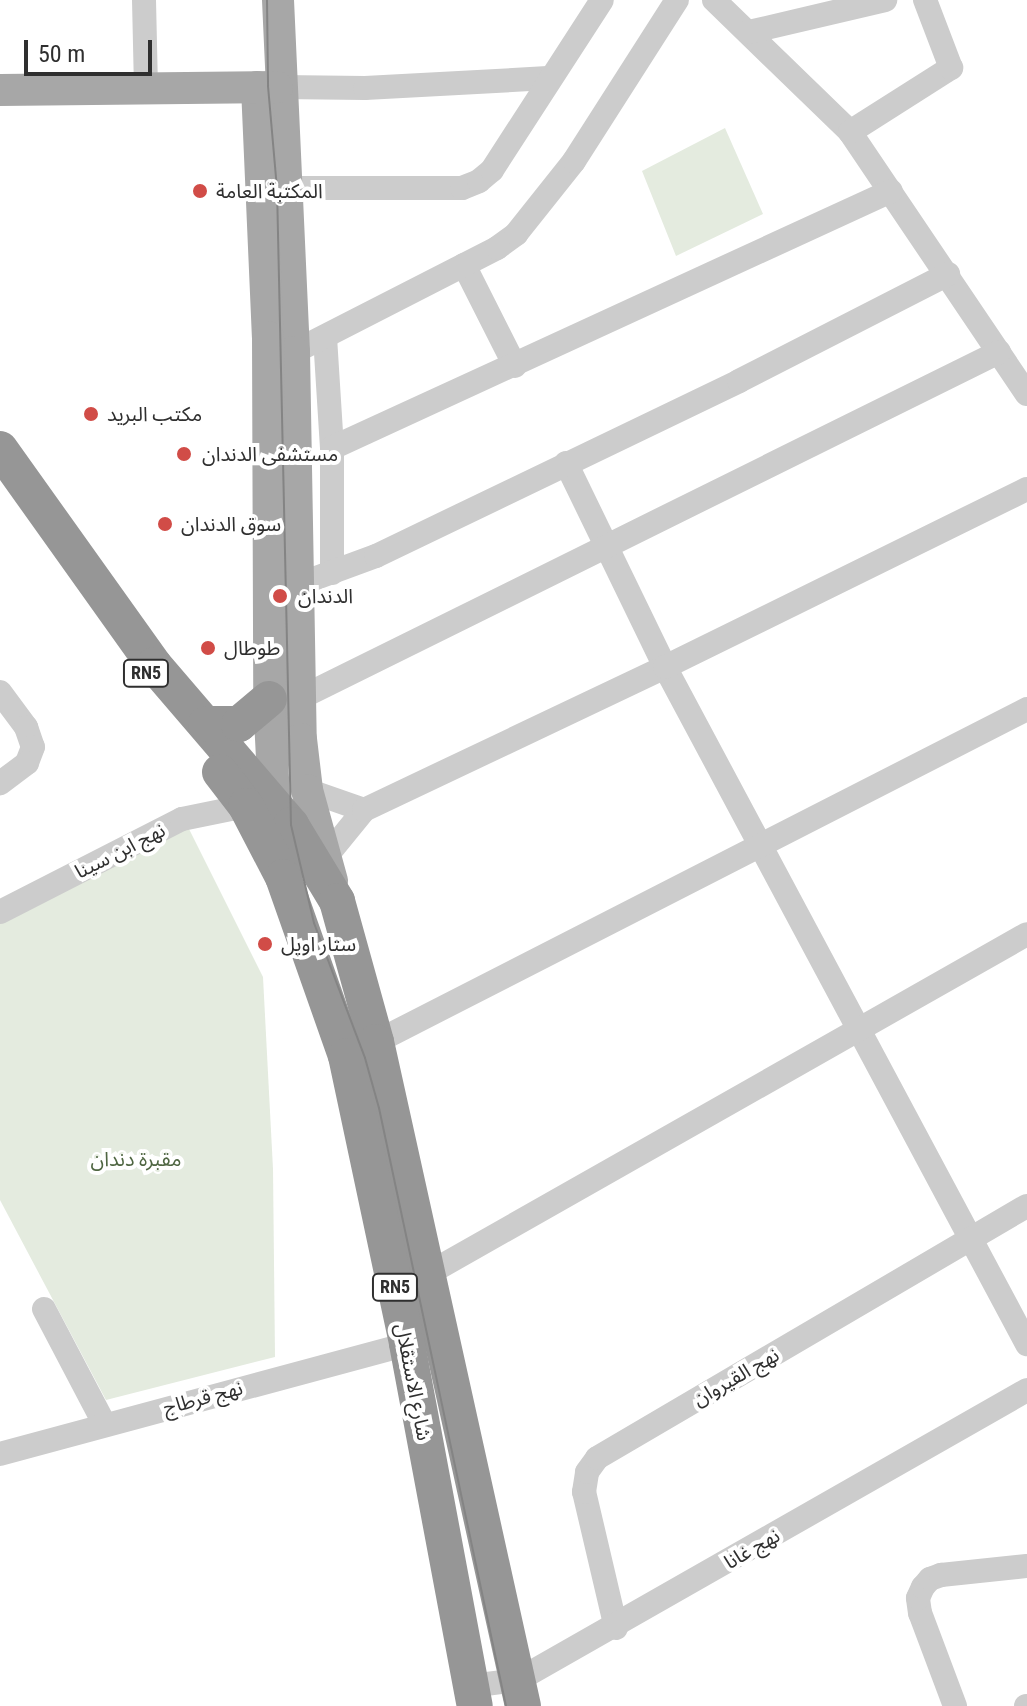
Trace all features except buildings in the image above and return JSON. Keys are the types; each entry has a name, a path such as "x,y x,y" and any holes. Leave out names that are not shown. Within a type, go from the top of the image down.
{"highway":[{"name":"RN5","path":"3,469 154,665 206,724 259,804"},
{"name":"RN5","path":"3,469 337,901"},
{"path":"206,724 239,724 285,698"},
{"name":"شارع الاستقلال","path":"259,804 346,1056 407,1344 472,1696"},
{"name":"شارع الاستقلال","path":"337,901 376,1042 521,1693"}],"main road":[{"path":"278,0 269,87 273,188 268,337 285,698 337,901"},
{"path":"0,90 269,87"},
{"path":"259,804 285,698 297,585 294,352 273,188"}],"street":[{"path":"144,0 146,88"},
{"path":"273,188 462,188 479,181 492,170 548,78 602,0"},
{"path":"294,352 497,248 533,216 607,112 677,0"},
{"path":"714,0 850,132 1027,394"},
{"path":"749,32 885,0"},
{"path":"850,132 951,68 925,0"},
{"path":"269,87 365,88 548,78"},
{"path":"332,448 891,191"},
{"path":"464,265 515,366"},
{"path":"297,585 376,556 739,381 948,274"},
{"path":"325,337 332,448 332,573"},
{"path":"285,698 999,352"},
{"path":"566,463 665,667 1027,1344"},
{"path":"325,858 364,810 665,667 1027,489"},
{"path":"0,692 26,727 33,747 27,763 0,783"},
{"path":"376,1042 1027,709"},
{"path":"307,790 364,810"},
{"name":"نهج ابن سينا","path":"0,912 182,819 259,804"},
{"path":"395,1290 1027,934"},
{"name":"نهج القيروان","path":"616,1628 584,1492 587,1472 597,1458 1027,1206"},
{"path":"44,1309 105,1425"},
{"name":"نهج قرطاج","path":"0,1454 407,1344"},
{"name":"نهج غانا","path":"472,1696 521,1693 616,1628 1027,1390"},
{"path":"955,1706 920,1613 918,1598 923,1587 930,1579 941,1575 1027,1566"}],"green space":[{"path":"725,128 763,214 676,256 642,171"},
{"name":"مقبرة دندان","path":"184,819 263,977 273,1169 275,1357 106,1400 0,1200 0,919"}],"tram line":[{"path":"267,0 268,86 277,188 291,825 314,923 365,1058 379,1108 506,1706"}],"place":[{"name":"المكتبة العامة","path":"200,191"},
{"name":"مكتب البريد","path":"91,414"},
{"name":"مستشفى الدندان","path":"184,454"},
{"name":"سوق الدندان","path":"165,524"},
{"name":"الدندان","path":"280,596"},
{"name":"طوطال","path":"208,648"},
{"name":"ستار اويل","path":"265,944"}]}
